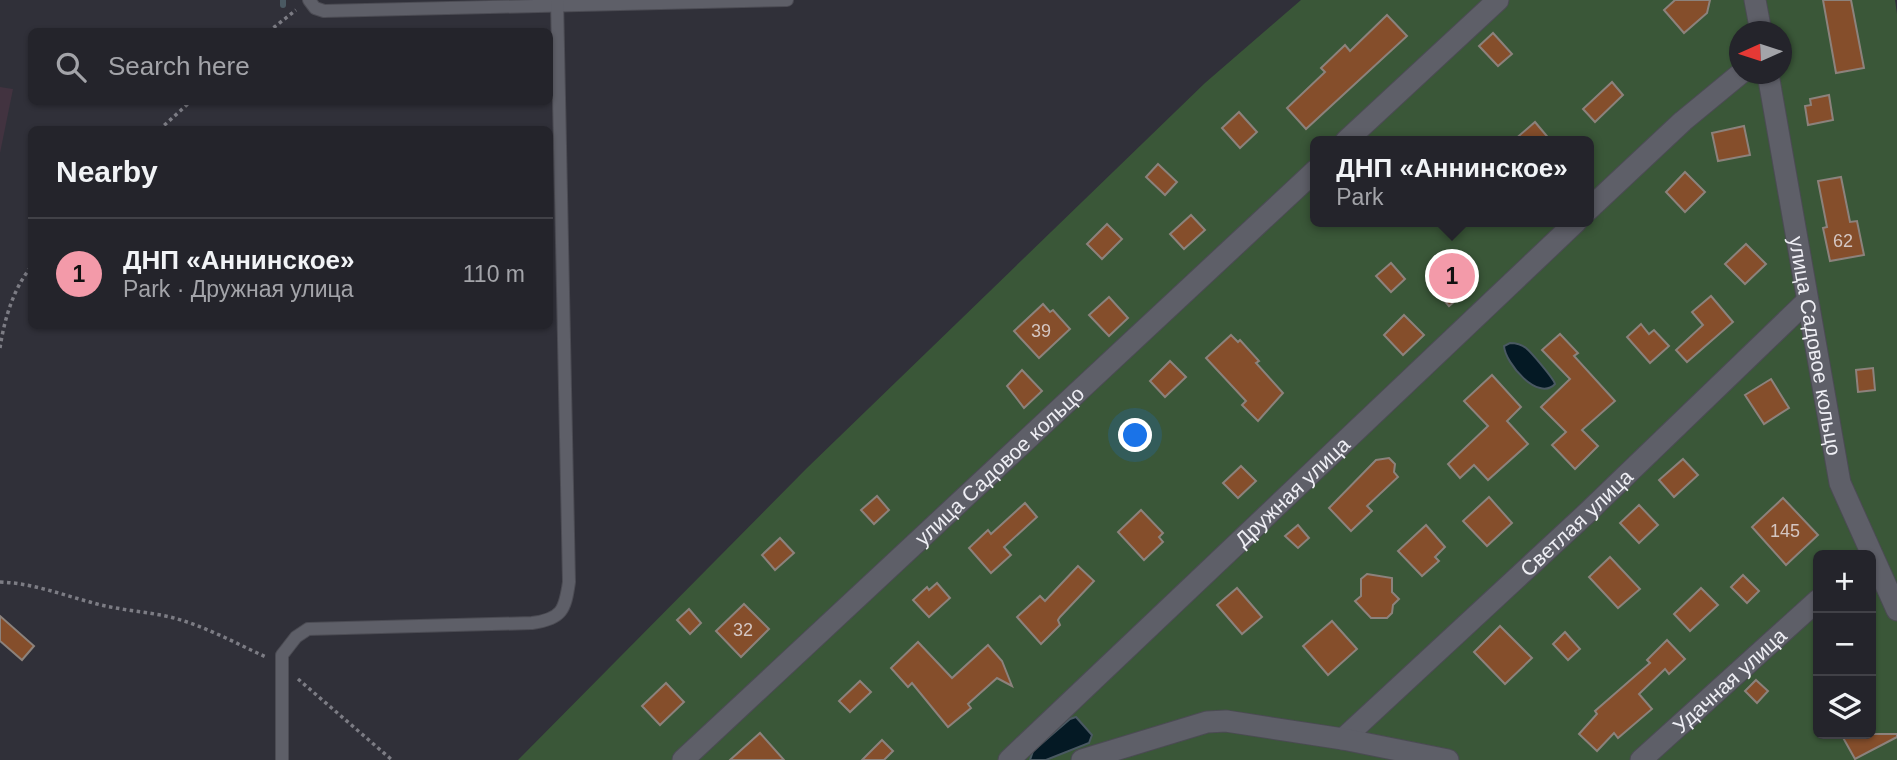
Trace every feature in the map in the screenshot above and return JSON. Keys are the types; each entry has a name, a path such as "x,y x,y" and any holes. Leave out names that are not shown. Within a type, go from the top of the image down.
{"street":[{"path":"1351,136 1498,0"},
{"path":"1755,0 1759,21"},
{"path":"1594,204 1729,83"},
{"name":"улица Садовое кольцо","path":"1770,84 1840,483 1867,550"},
{"name":"улица Садовое кольцо","path":"682,760 1310,175"},
{"name":"Дружная улица","path":"1009,760 1571,227"},
{"name":"Светлая улица","path":"1343,739 1588,512 1807,301"},
{"name":"улица Садовое кольцо","path":"1876,568 1897,610"},
{"name":"Удачная улица","path":"1640,760 1813,604"},
{"path":"1082,760 1207,722 1226,721 1343,739 1448,760"}],"lane":[{"path":"309,0 315,8 324,12 557,3 787,0"},
{"path":"282,760 282,655 296,637 308,629 532,623 558,615 566,607 569,568 557,3"}],"path":[{"path":"273,28 309,0"},
{"path":"163,126 187,105"},
{"path":"0,348 4,324 28,271"},
{"path":"0,582 16,582 127,611 171,617 206,630 282,665 392,760"}],"shaded area":[{"path":"0,87 13,89 0,153"}],"green space":[{"path":"1301,0 1895,0 1897,760 518,760 807,468 1205,83"}],"water":[{"path":"1510,343 1526,348 1555,384 1540,388 1524,378 1506,353 1504,346"},
{"path":"1076,717 1092,735 1089,743 1046,760 1030,760 1033,751 1070,719"}],"building":[{"path":"1675,0 1710,0 1707,13 1684,33 1664,10"},
{"path":"1823,0 1851,0 1864,68 1836,73"},
{"path":"1387,15 1407,36 1306,129 1287,108 1325,72 1321,68 1345,45 1350,51"},
{"path":"1493,33 1512,54 1498,66 1479,46"},
{"path":"1612,82 1623,95 1595,122 1583,109"},
{"path":"1829,95 1833,120 1808,125 1805,106 1811,105 1810,99"},
{"path":"1239,112 1257,132 1240,148 1222,128"},
{"path":"1535,122 1547,136 1519,136"},
{"path":"1744,126 1750,155 1718,161 1712,133"},
{"path":"1158,164 1177,182 1165,195 1146,177"},
{"path":"1685,172 1705,192 1685,212 1666,192"},
{"path":"1841,177 1850,222 1857,221 1864,255 1830,261 1818,181"},
{"path":"1191,215 1205,230 1184,249 1170,234"},
{"path":"1107,224 1122,239 1102,259 1087,244"},
{"path":"1746,244 1766,264 1745,284 1725,264"},
{"path":"1391,263 1405,279 1391,292 1376,276"},
{"path":"1459,270 1473,286 1449,306 1436,291"},
{"path":"1711,296 1733,322 1687,362 1676,350 1703,325 1692,312"},
{"path":"1109,297 1128,318 1109,336 1089,315"},
{"path":"1043,304 1050,312 1053,310 1070,329 1039,358 1014,331"},
{"path":"1404,315 1424,335 1403,355 1384,335"},
{"path":"1641,324 1649,334 1654,330 1669,346 1650,363 1627,337"},
{"path":"1560,334 1578,353 1574,356 1615,401 1582,430 1598,446 1575,469 1552,445 1566,432 1541,407 1570,379 1542,350"},
{"path":"1231,335 1238,342 1240,340 1259,361 1256,363 1283,393 1258,421 1242,405 1246,401 1206,358"},
{"path":"1170,361 1186,377 1165,397 1150,381"},
{"path":"1873,368 1875,390 1858,392 1856,370"},
{"path":"1022,370 1042,391 1024,408 1007,386"},
{"path":"1492,375 1521,407 1507,421 1528,444 1488,480 1474,465 1460,478 1448,464 1488,426 1464,401"},
{"path":"1771,379 1789,408 1764,424 1745,395"},
{"path":"1389,458 1395,464 1394,472 1398,477 1367,506 1372,511 1351,531 1329,508 1376,460"},
{"path":"1683,459 1698,475 1674,497 1659,480"},
{"path":"1241,466 1256,481 1238,498 1223,483"},
{"path":"877,496 889,510 874,524 861,510"},
{"path":"1489,497 1512,523 1487,546 1463,521"},
{"path":"1783,498 1818,535 1786,565 1752,527"},
{"path":"1025,503 1037,517 1004,547 1011,555 991,573 969,548 988,530 991,534"},
{"path":"1639,505 1658,525 1639,543 1620,523"},
{"path":"1141,510 1163,533 1159,537 1163,542 1144,560 1118,532"},
{"path":"1298,525 1309,538 1298,548 1285,536"},
{"path":"1426,525 1445,547 1435,557 1439,561 1422,576 1398,551"},
{"path":"780,538 794,553 775,570 762,555"},
{"path":"1610,557 1640,589 1618,608 1589,577"},
{"path":"1078,566 1094,581 1060,617 1060,625 1041,644 1017,617 1040,596 1045,601"},
{"path":"1367,574 1392,578 1392,592 1399,599 1387,618 1371,618 1355,601 1361,596 1361,579"},
{"path":"1743,575 1759,591 1747,603 1731,587"},
{"path":"937,583 950,598 929,617 913,600 927,587 929,590"},
{"path":"1237,588 1262,617 1242,634 1217,605"},
{"path":"1701,588 1718,605 1690,631 1674,614"},
{"path":"744,604 769,629 741,657 716,631"},
{"path":"689,609 701,623 690,634 677,620"},
{"path":"0,616 34,646 22,660 0,641"},
{"path":"1332,621 1357,649 1328,675 1303,646"},
{"path":"1500,626 1532,658 1505,684 1474,652"},
{"path":"1565,632 1580,649 1568,660 1553,644"},
{"path":"1667,640 1685,659 1669,674 1665,669 1639,694 1652,709 1618,738 1614,733 1597,751 1579,734 1597,714 1595,711 1650,663 1647,660"},
{"path":"918,642 952,678 988,645 1002,661 1012,686 997,678 968,704 971,708 948,727 912,683 908,687 891,668"},
{"path":"1756,680 1768,691 1757,703 1745,691"},
{"path":"860,681 871,692 850,712 839,701"},
{"path":"666,683 684,702 660,725 642,706"},
{"path":"760,733 784,760 730,760"},
{"path":"1876,734 1897,734 1897,737 1855,759 1844,739 1876,739"},
{"path":"882,740 893,751 884,760 862,760"}],"waterway":[{"path":"283,0 283,5"}],"place":[{"name":"ДНП «Аннинское»","path":"1452,276"}]}
